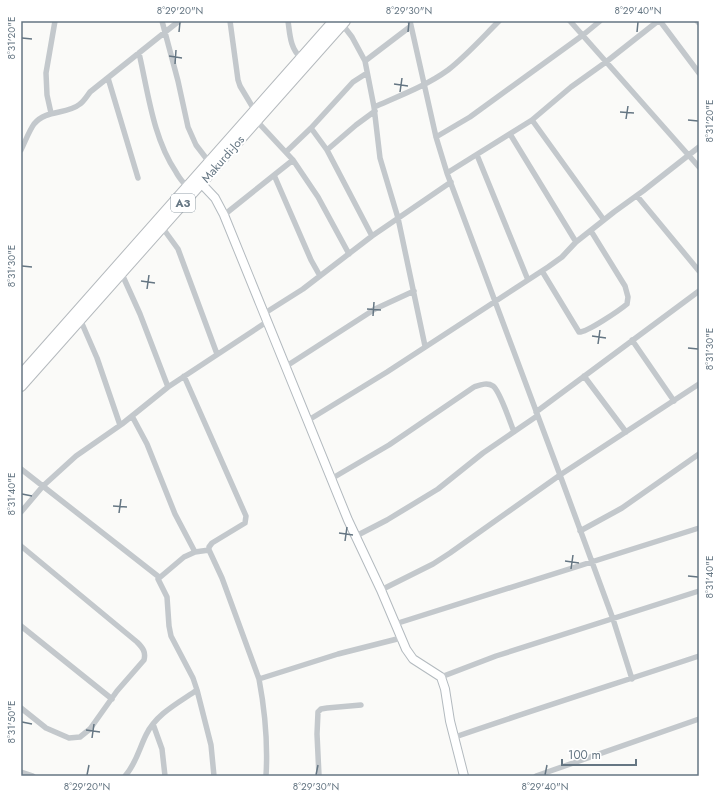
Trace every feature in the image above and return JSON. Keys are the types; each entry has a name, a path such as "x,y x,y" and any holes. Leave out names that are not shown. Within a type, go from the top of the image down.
{"highway":[{"name":"Makurdi-Jos","path":"21,386 162,227 198,180 340,22"},
{"name":"Makurdi-Jos","path":"21,375 187,187 198,180 209,162 256,115 301,58 340,22"}],"street":[{"path":"51,113 47,95 46,73 55,21"},
{"path":"162,21 178,81 188,127 196,146 209,162"},
{"path":"21,150 34,124 43,116 75,107 80,104 90,92 179,21"},
{"path":"230,21 240,86 256,115 293,160 318,197 349,254"},
{"path":"288,21 292,46 301,58"},
{"path":"327,150 374,109 425,84 447,70 476,46 499,21"},
{"path":"570,21 699,167"},
{"path":"436,137 470,117 600,21"},
{"path":"448,173 532,120 571,87 659,21 699,73"},
{"path":"340,22 352,37 365,61 374,109 380,158 398,218 425,346"},
{"path":"365,61 411,24 436,137 451,182 613,619 632,679"},
{"path":"139,53 155,123 176,172 187,187"},
{"path":"286,152 311,128 353,82 367,73"},
{"path":"108,78 138,178"},
{"path":"532,120 604,220"},
{"path":"311,128 327,150 372,236"},
{"path":"510,134 576,242"},
{"path":"307,421 387,372 542,271 562,257 576,242 699,147"},
{"path":"477,155 528,280"},
{"path":"224,215 293,160"},
{"path":"274,175 311,260 320,276"},
{"path":"198,180 215,198 224,215 331,479 401,638 413,659 441,677 464,776"},
{"path":"21,512 43,486 76,456 132,416 168,387 217,354 372,236 451,182"},
{"path":"636,196 699,271"},
{"path":"162,227 178,249 217,354"},
{"path":"542,271 579,332 587,331 593,325 615,313 627,304 628,297 625,286 591,231"},
{"path":"121,272 140,314 168,387"},
{"path":"285,367 375,309 414,291"},
{"path":"356,536 387,520 438,489 483,453 514,432 584,376 699,291"},
{"path":"80,319 97,358 120,425"},
{"path":"632,340 674,401"},
{"path":"184,376 246,516 245,523 212,543 209,550 222,578 262,694 266,736 266,776"},
{"path":"584,376 626,432"},
{"path":"331,479 389,445 474,387 483,384 489,384 497,390 514,432"},
{"path":"381,590 433,564 450,553 560,475 699,384"},
{"path":"132,416 147,444 167,498 195,552"},
{"path":"580,531 622,508 699,454"},
{"path":"21,469 159,577"},
{"path":"395,624 699,528"},
{"path":"21,546 143,647 145,652 144,660 83,736 69,738 46,728 21,708"},
{"path":"209,550 195,552 184,557 159,577 158,582 166,597 171,636 193,678 197,690 211,745 214,776"},
{"path":"441,677 496,656 699,591"},
{"path":"21,626 112,699"},
{"path":"258,679 338,654 401,638"},
{"path":"455,737 525,712 632,679 699,656"},
{"path":"125,776 131,769 146,734 153,724 163,713 197,690"},
{"path":"319,776 317,734 318,712 327,708 361,705"},
{"path":"536,776 699,719"},
{"path":"153,724 162,749 165,776"},
{"path":"146,734 157,737"},
{"path":"21,772 33,776"}]}
